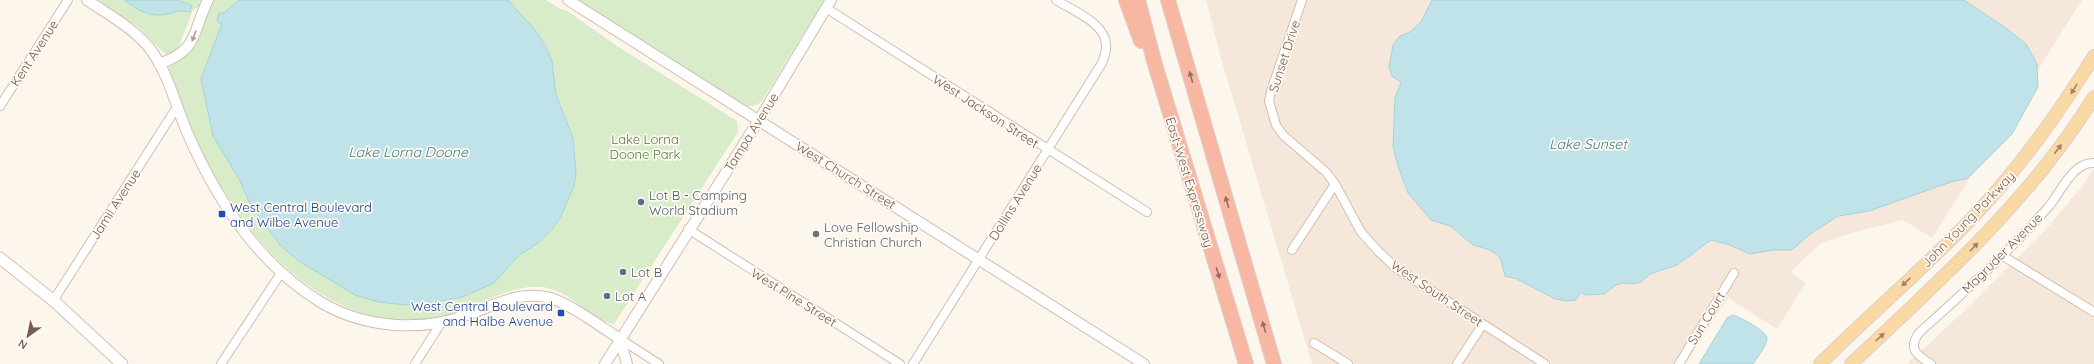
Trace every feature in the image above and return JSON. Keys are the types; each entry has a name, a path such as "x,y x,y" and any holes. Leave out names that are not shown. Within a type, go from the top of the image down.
{"highway":[{"path":"1126,0 1139,38 1154,61"},
{"name":"East-West Expressway","path":"1138,0 1154,61 1246,364"},
{"path":"1168,0 1274,364"},
{"path":"1172,0 1177,29"}],"main road":[{"name":"John Young Parkway","path":"1820,364 1956,234 1996,192 2052,121 2094,56"},
{"name":"John Young Parkway","path":"1852,364 1950,270 2012,207 2048,163 2094,97"},
{"path":"0,258 53,300 122,364"}],"street":[{"name":"Kent Avenue","path":"0,106 68,0"},
{"path":"86,0 143,40 153,52 199,158 222,200 280,273 324,304 351,316 382,324 411,325 441,323 467,316 496,303 521,296 549,297 563,304 659,364"},
{"path":"158,64 183,53 192,42 208,0"},
{"name":"West Church Street","path":"568,0 1144,364"},
{"name":"Dollins Avenue","path":"912,364 980,259 1102,63 1106,52 1104,36 1098,27 1056,0"},
{"name":"Sunset Drive","path":"1271,113 1269,101 1302,0"},
{"name":"Tampa Avenue","path":"605,364 688,229 759,120 829,4"},
{"name":"West Jackson Street","path":"829,4 1047,150 1147,212"},
{"name":"Jamil Avenue","path":"53,300 177,107"},
{"name":"West South Street","path":"1271,113 1283,135 1326,172 1335,184 1361,232 1396,268 1545,364"},
{"name":"Magruder Avenue","path":"1931,364 1918,355 1914,348 1914,342 1919,333 2003,256 2055,198 2076,170 2091,163"},
{"path":"1292,250 1335,184"},
{"name":"West Pine Street","path":"688,229 900,364"},
{"path":"2003,256 2094,312"},
{"path":"221,364 280,273"},
{"name":"Sun Court","path":"1678,364 1734,273"},
{"path":"415,364 441,323"},
{"path":"1457,364 1483,324"},
{"path":"620,339 627,364"},
{"path":"1314,343 1348,364"}],"shaded area":[{"name":"Lake Sunset","path":"1206,0 2082,0 1932,238 1903,220 1851,233 1820,244 1790,272 1806,283 1777,329 1728,298 1685,364 1312,364 1220,55"},
{"path":"2094,168 2094,364 1907,364 1964,311 2046,229 2081,188"}],"green space":[{"path":"98,0 124,0 132,7 168,14 192,5 178,0 205,0 202,5 193,10 178,48 185,45 171,55 165,54 138,27"},
{"name":"Lake Lorna Doone Park","path":"213,0 239,0 224,13 219,13 217,21 221,23 239,179 250,204 407,305 426,304 462,297 494,283 518,256 538,243 553,228 560,218 574,186 575,157 573,138 556,95 552,61 545,45 535,30 508,0 546,0 560,9 566,10 617,46 737,121 738,132 614,324 596,316 561,293 542,287 528,287 514,290 447,316 415,320 397,320 368,315 340,304 314,290 291,272 269,251 249,228 232,204 216,179 202,152 168,65 186,54 193,46 202,29"},
{"path":"574,0 824,0 764,98 757,105 747,106"}],"water":[{"path":"124,0 178,0 192,5 190,12 179,11 156,15 139,10"},
{"name":"Lake Lorna Doone","path":"239,0 508,0 535,30 545,45 552,61 556,95 573,138 576,172 574,186 560,218 553,228 538,243 518,256 494,283 462,297 426,304 407,305 379,302 355,295 297,260 280,245 250,204 239,179 213,136 201,79 221,26 221,23 217,21 219,13 224,13"},
{"name":"Lake Sunset","path":"1432,0 1964,0 2003,26 2026,44 2037,64 2038,87 2012,134 1968,178 1951,182 1869,211 1838,216 1810,234 1792,250 1773,250 1750,254 1730,245 1711,240 1677,265 1650,274 1641,282 1633,284 1622,283 1616,285 1604,294 1586,295 1581,292 1576,300 1567,301 1555,299 1517,279 1505,276 1500,257 1490,250 1473,245 1450,226 1431,220 1408,193 1393,147 1395,98 1401,82 1392,76 1389,67 1393,45 1400,36 1410,32 1421,22"},
{"path":"1733,315 1747,321 1766,335 1767,341 1764,348 1753,364 1699,364 1727,318"}],"place":[{"name":"Lot B - Camping World Stadium","path":"641,202"},
{"name":"West Central Boulevard and Wilbe Avenue","path":"222,214"},
{"name":"Love Fellowship Christian Church","path":"816,234"},
{"name":"Lot B","path":"623,272"},
{"name":"Lot A","path":"607,296"},
{"name":"West Central Boulevard and Halbe Avenue","path":"561,313"}]}
